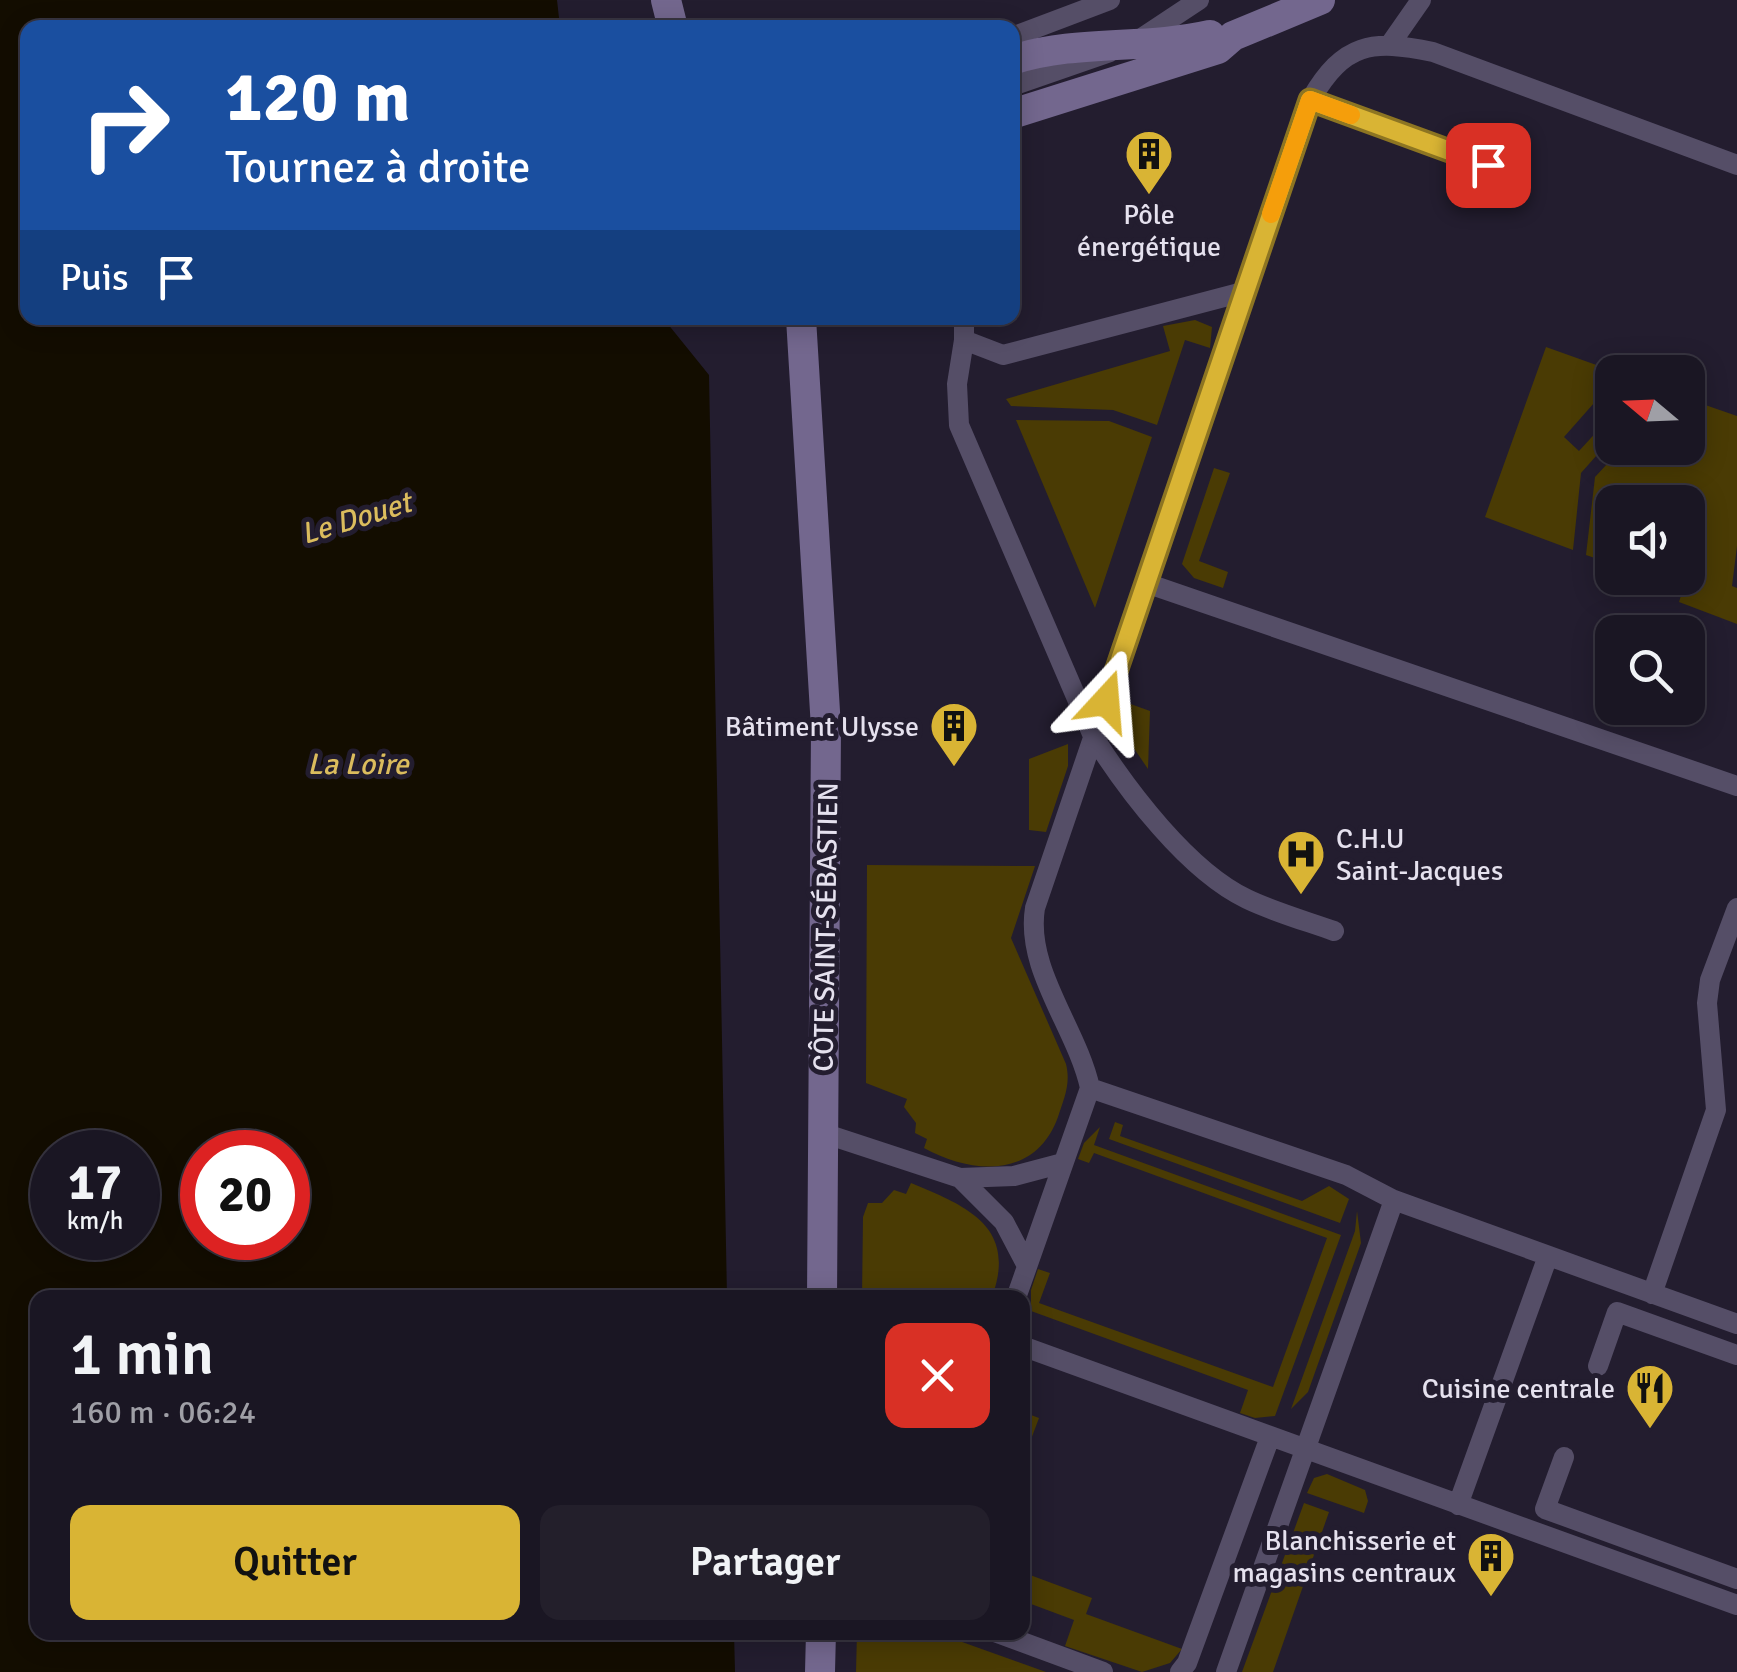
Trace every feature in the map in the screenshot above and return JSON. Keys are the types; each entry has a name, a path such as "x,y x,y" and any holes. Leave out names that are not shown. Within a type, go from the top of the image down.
{"main road":[{"path":"1020,111 1218,49 1232,36 1320,0"},
{"path":"1020,57 1049,48 1214,34 1232,36"},
{"name":"CÔTE SAINT-SÉBASTIEN","path":"801,325 826,728 822,1290"},
{"path":"820,1672 821,1640"}],"lane":[{"path":"1020,33 1110,0"},
{"path":"1020,83 1133,43 1199,0"},
{"path":"1391,43 1421,0"},
{"path":"1019,1290 1090,1088 1084,1062 1031,931 1034,908 1310,100 1322,79 1347,52 1391,43 1433,52 1737,166"},
{"path":"1310,100 1488,165"},
{"path":"964,340 1003,355 1244,292"},
{"path":"964,325 957,384 959,424 1093,736 1190,858 1216,880 1245,899 1334,931"},
{"path":"1146,583 1737,786"},
{"path":"1652,1294 1716,1110 1707,1003 1710,980 1737,908"},
{"path":"1090,1088 1346,1175 1394,1200 1737,1324"},
{"path":"823,1133 960,1178 1014,1176 1063,1163"},
{"path":"960,1178 1004,1222 1027,1266"},
{"path":"1226,1672 1394,1200"},
{"path":"1458,1506 1548,1256"},
{"path":"1598,1366 1617,1312 1737,1355"},
{"path":"1030,1349 1737,1605"},
{"path":"1180,1672 1187,1663 1270,1437"},
{"path":"1564,1457 1546,1509 1737,1579"},
{"path":"1017,1640 1103,1672"}],"shaded area":[{"path":"1195,320 1212,327 1210,348 1185,340 1157,425 1113,410 1011,406 1006,399 1170,351 1163,326"},
{"path":"1546,347 1595,364 1595,402 1564,437 1579,451 1595,434 1595,457 1581,473 1573,550 1485,517"},
{"path":"1705,405 1737,416 1737,546 1732,586 1737,588 1737,624 1679,602 1681,595 1705,595 1705,485 1595,485 1595,558 1586,555 1595,477 1606,465 1705,465"},
{"path":"1016,420 1109,421 1152,437 1095,608"},
{"path":"1214,468 1230,473 1199,561 1228,572 1223,588 1194,578 1182,564"},
{"path":"1125,702 1150,711 1148,769 1131,744"},
{"path":"1068,744 1068,766 1046,832 1029,830 1029,759"},
{"path":"867,865 1035,866 1011,938 1066,1064 1068,1078 1058,1117 1048,1137 1018,1161 981,1166 942,1157 924,1148 927,1139 915,1133 916,1123 904,1107 907,1099 866,1083"},
{"path":"1115,1122 1123,1125 1120,1136 1302,1201 1329,1186 1349,1199 1340,1223 1109,1139"},
{"path":"1100,1127 1094,1145 1341,1235 1275,1416 1255,1418 1240,1413 1248,1390 1031,1311 1031,1290 1038,1269 1050,1273 1039,1303 1273,1387 1327,1238 1094,1153 1089,1163 1078,1159 1084,1143"},
{"path":"911,1183 968,1210 982,1222 998,1252 994,1290 862,1290 863,1217 868,1203 882,1203 894,1190 906,1194"},
{"path":"1357,1211 1361,1243 1308,1392 1291,1409 1355,1231"},
{"path":"1030,1415 1039,1418 1030,1442"},
{"path":"1327,1474 1365,1490 1368,1501 1364,1513 1307,1493 1314,1478"},
{"path":"1304,1503 1329,1512 1273,1672 1242,1672"},
{"path":"1030,1575 1092,1598 1086,1614 1182,1649 1170,1663 1142,1672 1065,1646 1074,1620 1030,1604"},
{"path":"857,1640 957,1640 1046,1672 856,1672"}],"water":[{"name":"La Loire","path":"0,0 557,0 559,20 20,20 20,325 669,325 709,375 727,1290 30,1290 30,1640 734,1640 735,1672 0,1672"}],"slow traffic":[{"path":"1271,214 1310,100 1351,115"}],"place":[{"name":"Pôle énergétique","path":"1149,196"},
{"name":"Bâtiment Ulysse","path":"954,768"},
{"name":"C.H.U Saint-Jacques","path":"1301,896"},
{"name":"Cuisine centrale","path":"1650,1430"},
{"name":"Blanchisserie et magasins centraux","path":"1491,1598"}],"route":[{"path":"1106,701 1310,100 1488,165"}],"water label":[{"name":"Le Douet","path":"356,518"}]}
